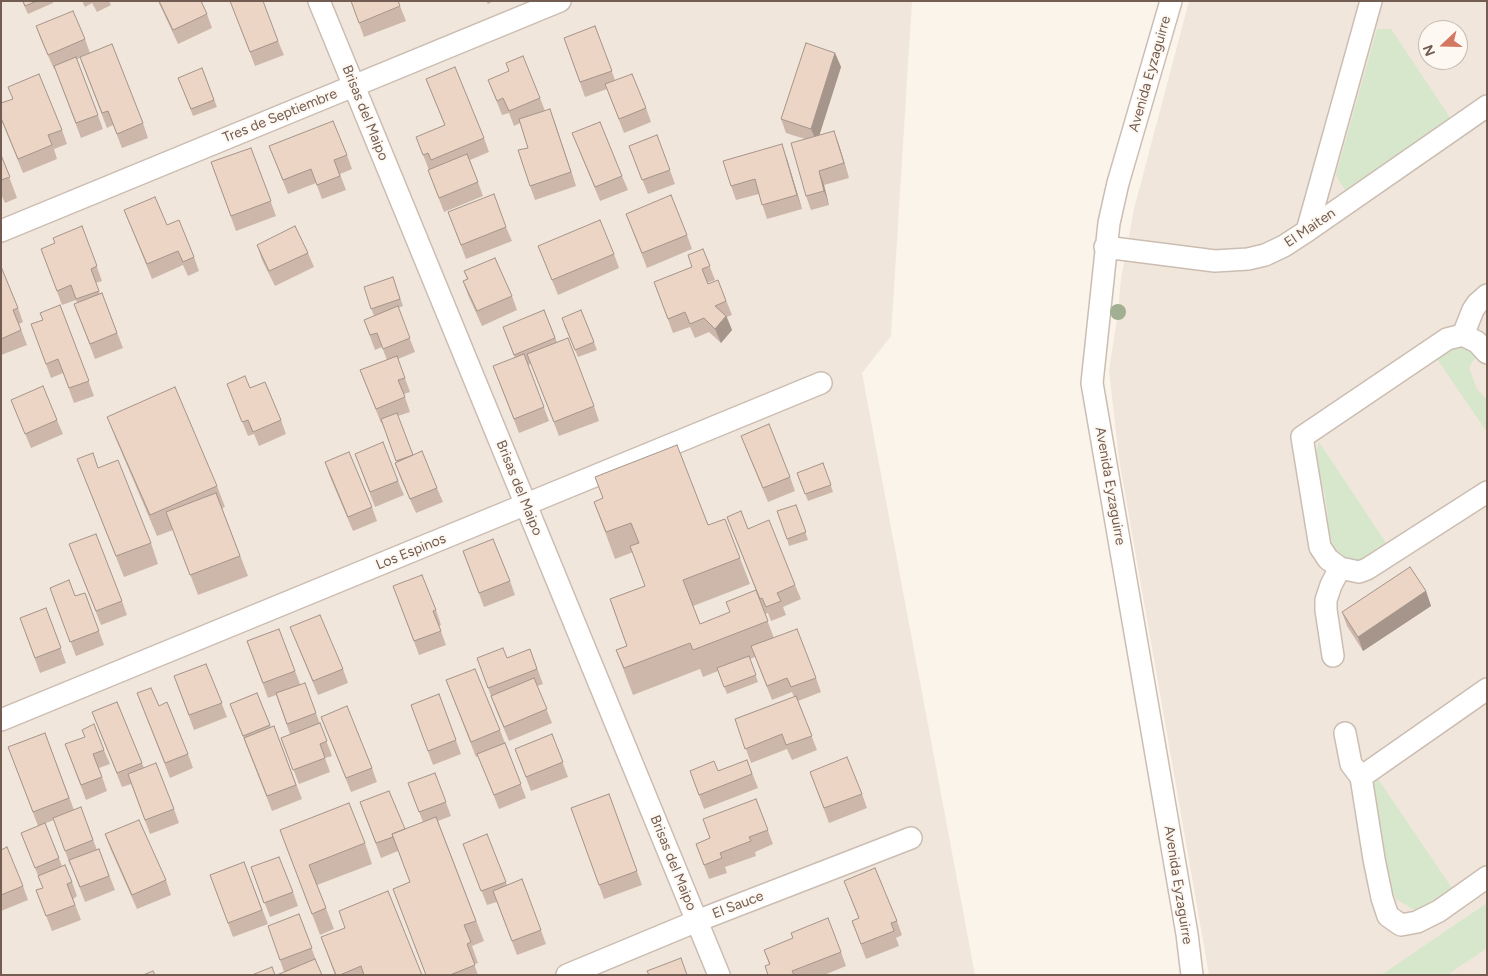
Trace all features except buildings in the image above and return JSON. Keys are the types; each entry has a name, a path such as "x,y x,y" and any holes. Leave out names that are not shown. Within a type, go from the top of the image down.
{"street":[{"name":"Brisas del Maipo","path":"319,1 719,975"},
{"name":"Tres de Septiembre","path":"1,231 560,1"},
{"name":"Avenida Eyzaguirre","path":"1171,1 1118,183 1105,247 1092,383 1184,915 1192,975"},
{"path":"1306,231 1371,1"},
{"name":"El Maiten","path":"1105,247 1230,261 1265,255 1284,246 1487,106"},
{"path":"1463,335 1473,310 1487,295"},
{"path":"1487,353 1477,342 1463,335 1447,339 1302,437 1320,547 1328,559 1340,568 1359,572 1367,570 1487,492"},
{"name":"Los Espinos","path":"1,720 821,383"},
{"path":"1333,656 1326,600 1340,568"},
{"path":"1361,776 1487,689"},
{"path":"1345,734 1351,764 1361,776 1374,859 1382,898 1388,916 1401,925 1417,922 1438,911 1487,877"},
{"name":"El Sauce","path":"567,975 697,921 910,838"}],"shaded area":[{"path":"1,1 912,1 891,336 862,373 975,975 1,975"},
{"path":"1189,1 1487,1 1487,975 1209,975 1119,459 1109,371 1121,279 1134,209"}],"green space":[{"path":"1377,29 1391,29 1451,119 1345,190 1336,175"},
{"path":"1462,345 1469,348 1476,356 1469,368 1477,389 1487,400 1487,432 1437,359 1442,350"},
{"path":"1319,442 1388,546 1368,558 1355,562 1350,561 1333,547 1326,520 1328,516 1325,495 1315,457"},
{"path":"1378,779 1454,891 1416,911 1396,899 1390,883 1381,871 1372,785"},
{"path":"1487,903 1487,948 1447,975 1381,975"}]}
